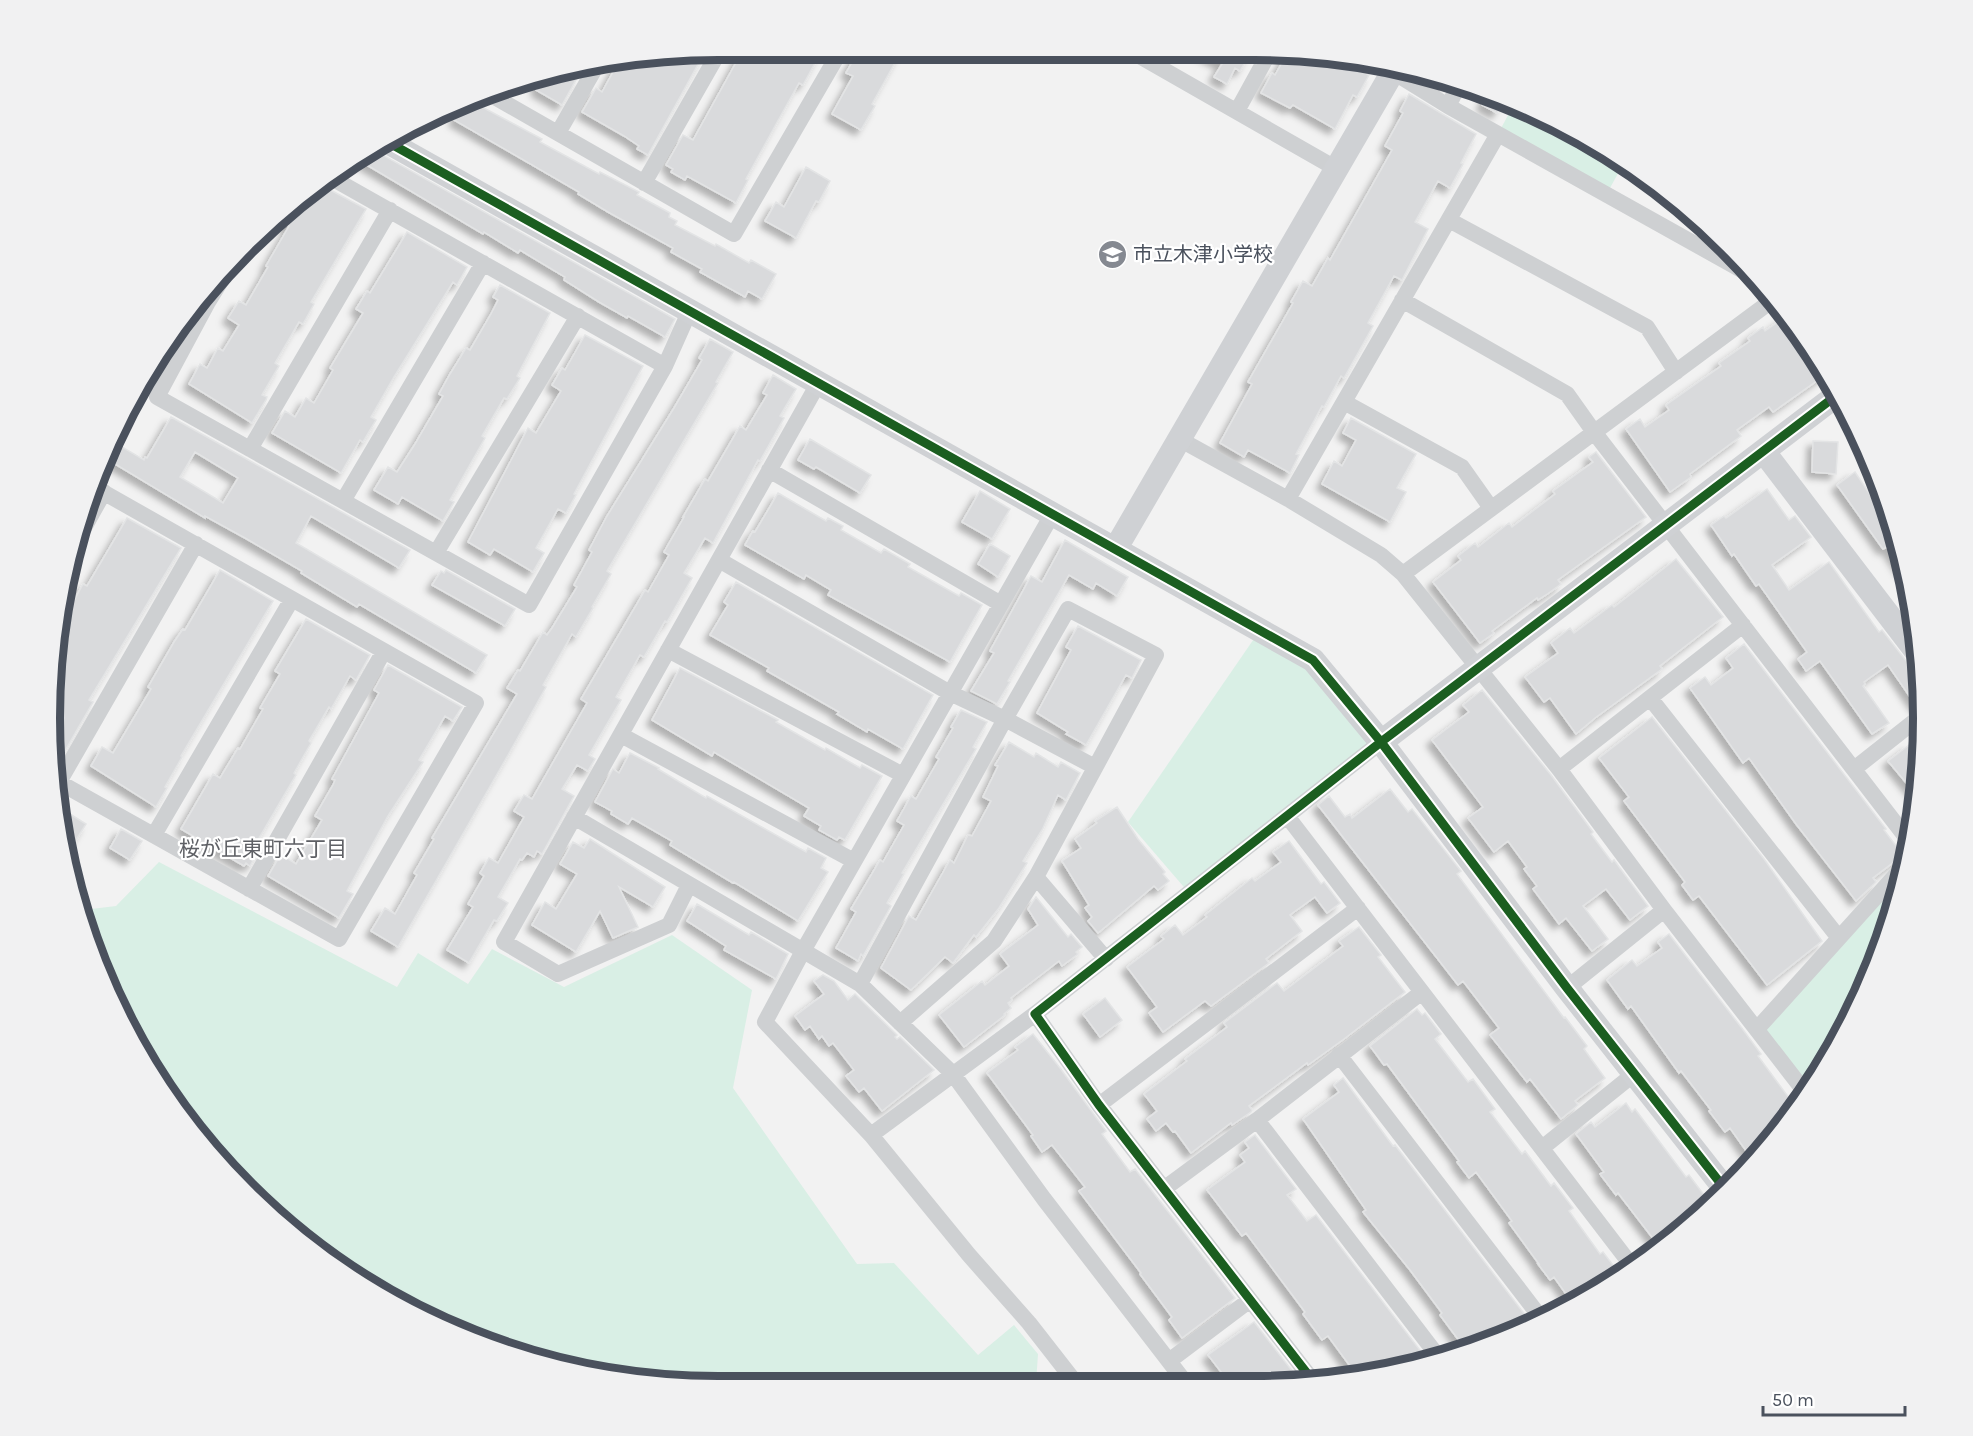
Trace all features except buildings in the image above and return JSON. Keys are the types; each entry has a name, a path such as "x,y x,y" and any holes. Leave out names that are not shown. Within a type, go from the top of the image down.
{"street":[{"path":"644,183 714,60"},
{"path":"497,98 734,234 835,60"},
{"path":"1149,60 1336,169"},
{"path":"1237,111 1265,60"},
{"path":"558,133 593,73"},
{"path":"1116,549 1391,75"},
{"path":"1406,78 1448,106 1731,264"},
{"path":"1448,106 1456,91"},
{"path":"1288,499 1498,134"},
{"path":"394,145 1313,660 1381,742 1567,988 1720,1183"},
{"path":"338,181 665,366"},
{"path":"250,449 390,210"},
{"path":"1449,220 1647,327 1676,372"},
{"path":"343,501 483,263"},
{"path":"1402,300 1567,394 1902,832"},
{"path":"1403,574 1767,304"},
{"path":"197,315 157,397 529,605 665,366 690,310"},
{"path":"436,553 578,316"},
{"path":"689,885 669,925 558,974 504,942 819,382"},
{"path":"871,1135 1035,1014 1381,742 1831,400"},
{"path":"1344,402 1462,467 1491,508"},
{"path":"1179,439 1288,499 1381,555 1403,574 1559,769 1664,910 1801,1086"},
{"path":"1764,452 1908,641"},
{"path":"769,470 1001,604"},
{"path":"64,785 339,939 476,702 101,490"},
{"path":"1053,513 803,951 765,1022 871,1135 969,1256 1029,1323 1070,1376"},
{"path":"62,772 196,544"},
{"path":"719,560 950,693 1005,719 1095,767"},
{"path":"154,835 292,599"},
{"path":"860,984 1068,609 1156,655 1036,877 993,941 900,1023"},
{"path":"1559,769 1743,625"},
{"path":"669,650 903,775"},
{"path":"249,889 384,651"},
{"path":"1650,698 1839,938"},
{"path":"1854,769 1913,722"},
{"path":"621,735 854,861"},
{"path":"1287,816 1628,1260"},
{"path":"574,817 860,984 952,1074 1044,1199 1180,1376"},
{"path":"1036,877 1106,959"},
{"path":"1757,1029 1893,878"},
{"path":"1099,1105 1358,908"},
{"path":"1567,988 1664,910"},
{"path":"1165,1188 1422,992"},
{"path":"1035,1014 1099,1105 1307,1374"},
{"path":"1339,1055 1537,1312"},
{"path":"1542,1148 1634,1074"},
{"path":"1257,1120 1434,1351"},
{"path":"1169,1361 1250,1300"}],"green space":[{"path":"1510,111 1584,148 1620,170 1606,195 1498,134"},
{"path":"1260,630 1313,660 1381,742 1189,893 1128,822"},
{"path":"159,862 397,987 418,953 468,984 492,949 564,987 672,935 752,990 733,1088 857,1264 894,1263 978,1355 1014,1325 1038,1354 1036,1376 675,1375 632,1370 548,1354 466,1326 427,1308 352,1265 284,1213 223,1152 196,1119 148,1047 110,970 89,909 116,906"},
{"path":"1893,878 1878,930 1863,970 1825,1047 1801,1086 1757,1029"}],"cycle path":[{"path":"394,145 1313,660 1381,742 1567,988 1720,1183"},
{"path":"1307,1374 1099,1105 1035,1014 1381,742 1831,400"}],"place":[{"name":"市立木津小学校","path":"1112,254"}],"district":[{"name":"桜が丘東町六丁目","path":"263,849"}]}
